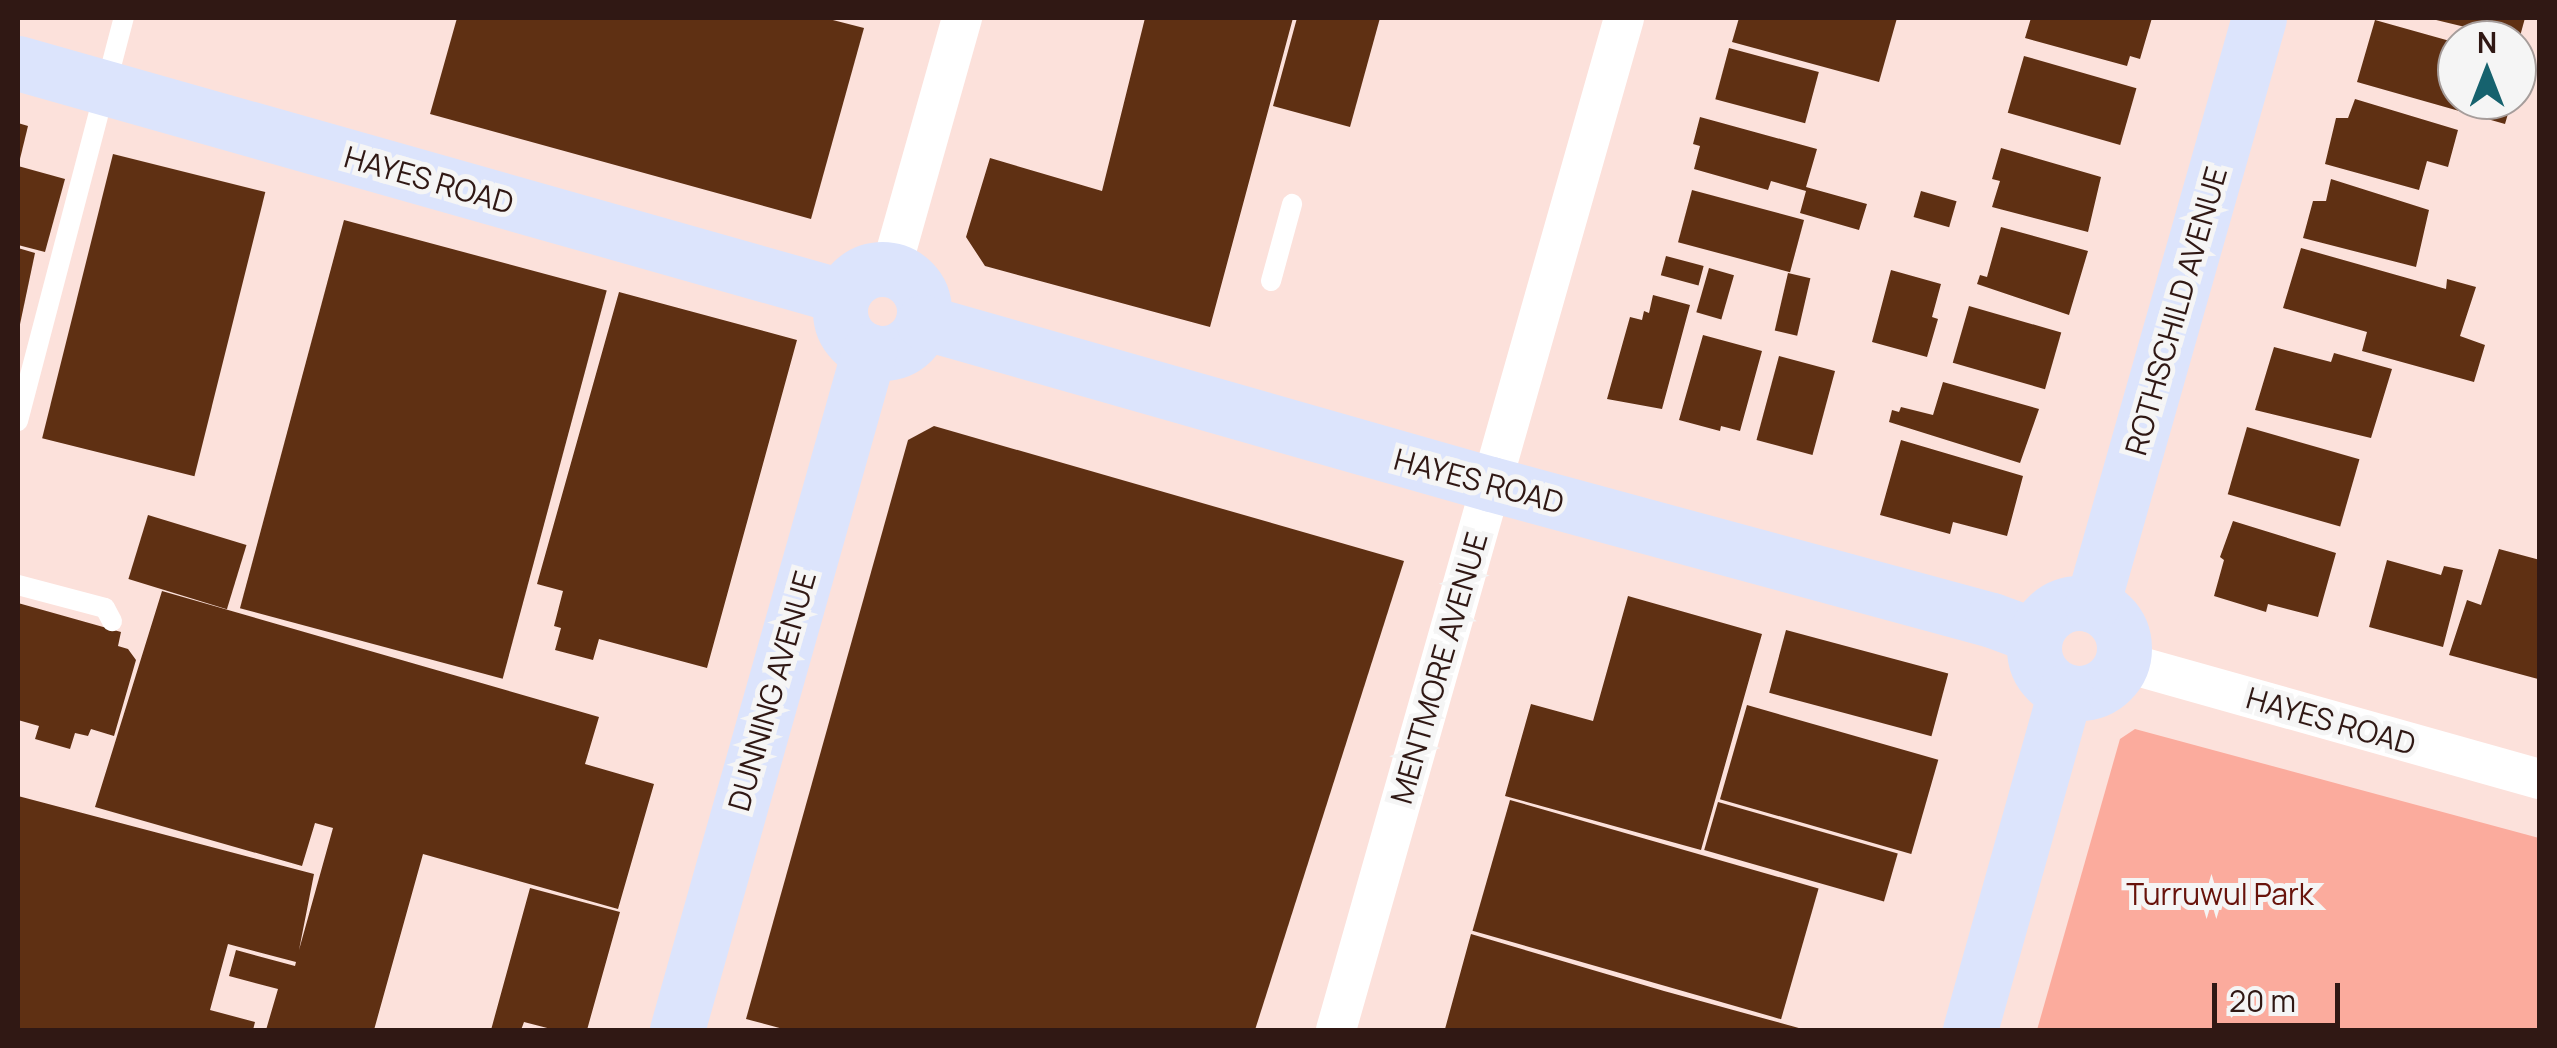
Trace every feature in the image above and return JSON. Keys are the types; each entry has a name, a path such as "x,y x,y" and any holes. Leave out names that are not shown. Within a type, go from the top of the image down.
{"street":[{"path":"891,269 962,18"},
{"name":"MENTMORE AVENUE","path":"1336,1030 1624,18"},
{"name":"ROTHSCHILD AVENUE","path":"2092,605 2259,18"},
{"name":"HAYES ROAD","path":"18,63 841,296"},
{"path":"891,269 904,274 922,294 923,322 908,344 882,354 869,351 854,343 843,330 841,296 860,273 891,269"},
{"name":"HAYES ROAD","path":"923,322 1491,484 1992,620 2035,636"},
{"name":"DUNNING AVENUE","path":"677,1030 869,351"},
{"path":"2092,605 2116,621 2122,634 2123,662 2100,688 2083,694 2065,691 2040,670 2035,636 2050,613 2064,606 2092,605"},
{"name":"HAYES ROAD","path":"2123,662 2540,780"},
{"path":"1970,1030 2065,691"}],"lane":[{"path":"18,421 124,18"},
{"path":"1271,281 1292,204"},
{"path":"18,585 105,608 112,621"}],"green space":[{"name":"Turruwul Park","path":"2135,729 2539,838 2539,1030 2037,1030 2120,739"}],"building":[{"path":"457,18 825,18 864,28 811,219 430,114"},
{"path":"1145,18 1293,18 1210,327 985,266 966,237 990,158 1102,191"},
{"path":"1297,18 1380,18 1350,127 1273,106"},
{"path":"1739,18 1897,18 1879,82 1732,42"},
{"path":"2031,18 2152,18 2140,59 2130,56 2127,66 2025,38"},
{"path":"2432,18 2525,18 2437,20"},
{"path":"2375,20 2437,37 2437,105 2357,82"},
{"path":"1729,48 1819,72 1805,123 1715,99"},
{"path":"2024,56 2136,88 2120,145 2008,113"},
{"path":"2355,99 2458,130 2448,167 2427,161 2419,190 2325,164 2336,118 2348,118"},
{"path":"1700,117 1817,149 1806,187 1867,204 1859,230 1800,213 1806,191 1771,181 1768,190 1694,169 1700,146 1693,144"},
{"path":"18,123 28,126 19,163 18,162"},
{"path":"2001,148 2101,177 2088,232 1992,207 2000,181 1992,179"},
{"path":"113,154 265,192 194,476 42,438"},
{"path":"18,166 65,179 45,252 18,245"},
{"path":"2331,179 2429,210 2416,267 2303,238 2313,201 2326,201"},
{"path":"1692,190 1804,220 1790,272 1678,242"},
{"path":"1921,191 1957,201 1949,227 1914,217"},
{"path":"344,220 607,290 503,679 240,608"},
{"path":"2001,227 2088,251 2069,315 1977,284 1980,275 1987,277"},
{"path":"18,248 35,253 19,329 18,328"},
{"path":"2301,248 2446,289 2447,279 2476,287 2460,336 2485,345 2474,382 2362,351 2367,332 2283,308"},
{"path":"1666,256 1704,266 1698,285 1661,275"},
{"path":"1709,268 1734,275 1721,319 1696,312"},
{"path":"1891,270 1941,284 1932,317 1938,319 1927,357 1872,342"},
{"path":"1788,273 1810,278 1797,336 1775,330"},
{"path":"619,292 797,340 707,668 599,639 593,660 555,650 561,628 554,626 563,591 537,584"},
{"path":"1653,295 1690,305 1662,409 1607,399 1630,317 1642,320 1644,311 1649,313"},
{"path":"1969,306 2061,332 2045,389 1953,363"},
{"path":"1703,335 1762,351 1740,431 1721,426 1720,431 1679,420"},
{"path":"2274,347 2331,362 2334,353 2392,369 2371,438 2255,410"},
{"path":"1779,356 1835,371 1813,455 1756,440"},
{"path":"1943,382 2039,409 2020,463 1889,422 1892,410 1899,412 1901,407 1933,415"},
{"path":"934,426 1404,561 1255,1030 787,1030 746,1019 908,440"},
{"path":"2247,427 2359,459 2340,527 2228,494"},
{"path":"1901,440 2023,476 2007,536 1953,522 1950,534 1880,515"},
{"path":"148,515 246,545 227,609 128,579"},
{"path":"2233,521 2336,553 2318,617 2268,604 2266,612 2214,596 2224,560 2220,557"},
{"path":"2499,549 2540,560 2538,679 2449,655 2467,600 2481,605"},
{"path":"2387,560 2441,575 2444,566 2463,570 2443,647 2369,627"},
{"path":"162,591 599,717 585,764 654,784 618,909 423,854 374,1030 266,1030 278,989 229,976 236,950 295,966 296,962 228,944 210,1010 255,1022 253,1030 18,1029 18,796 314,874 299,950 333,828 315,823 302,866 95,807"},
{"path":"1628,596 1762,634 1701,850 1505,796 1531,704 1593,721"},
{"path":"18,603 121,632 118,646 128,649 136,660 114,736 91,729 88,736 75,733 70,749 35,739 39,726 18,720"},
{"path":"1786,630 1948,673 1931,736 1769,693"},
{"path":"1747,705 1938,760 1911,854 1720,799"},
{"path":"1510,800 1819,888 1781,1019 1473,931"},
{"path":"1718,802 1898,854 1884,902 1704,850"},
{"path":"530,888 620,912 587,1030 555,1030 524,1022 521,1030 491,1030"},
{"path":"1471,934 1664,991 1806,1030 1445,1029"}]}
